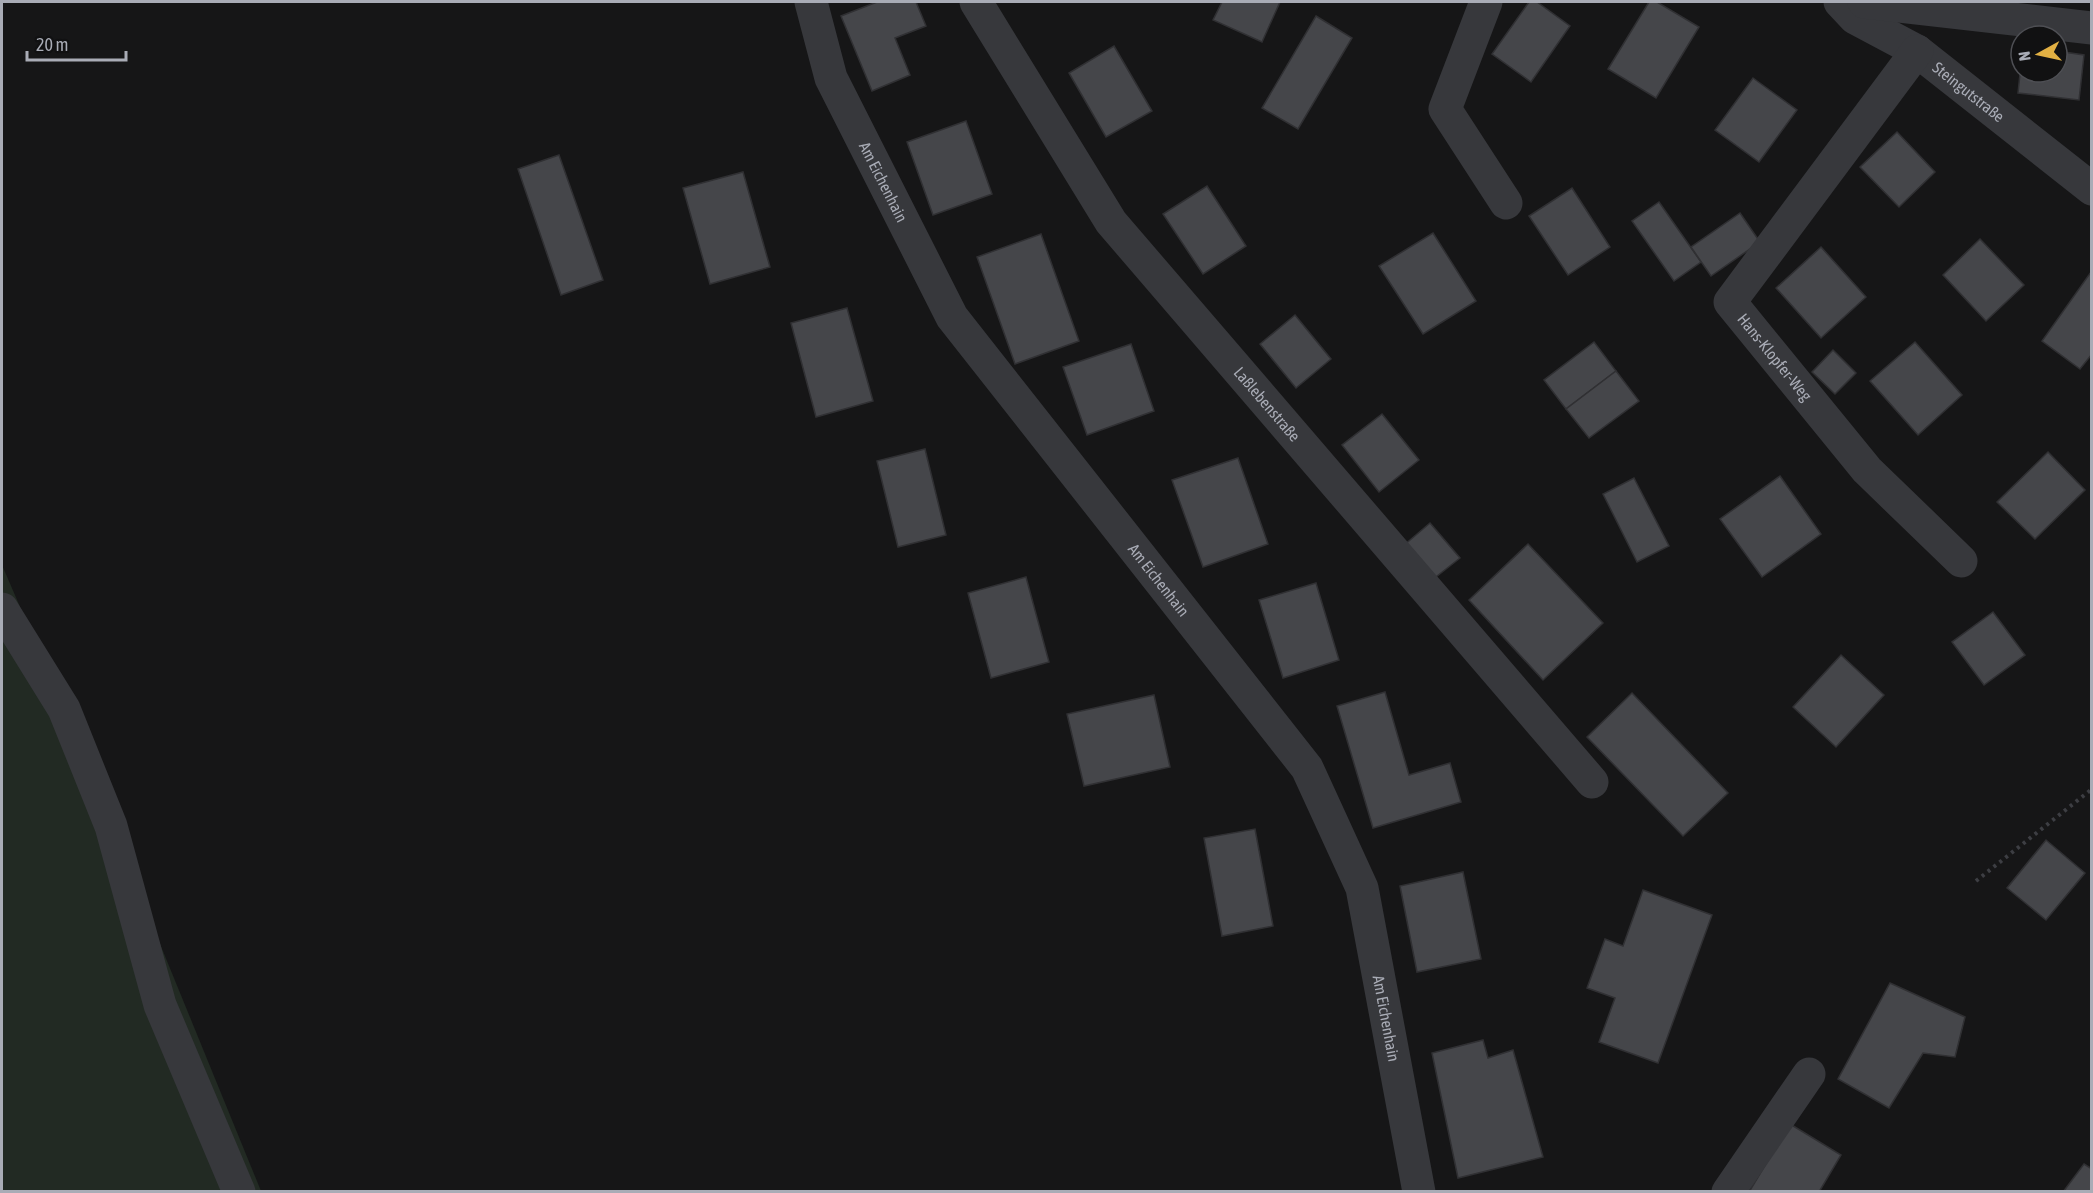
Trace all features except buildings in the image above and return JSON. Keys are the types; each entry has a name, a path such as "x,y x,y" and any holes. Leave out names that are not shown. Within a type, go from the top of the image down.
{"street":[{"name":"Am Eichenhain","path":"811,2 831,78 952,317 1307,768 1362,888 1419,1191"},
{"name":"Laßlebenstraße","path":"976,2 1112,222 1592,782"},
{"path":"1486,2 1445,110 1506,203"},
{"name":"Steingutstraße","path":"1840,2 1855,18 1917,51 2091,189"},
{"path":"1864,2 2091,28"},
{"name":"Hans-Klopfer-Weg","path":"1917,51 1730,302 1867,470 1961,561"},
{"path":"2,609 68,719 111,826 160,1005 239,1191"},
{"path":"1728,1191 1809,1074"}],"path":[{"path":"1976,881 2091,789"}],"shaded area":[{"path":"2,565 64,709 261,1191 2,1191"}]}
